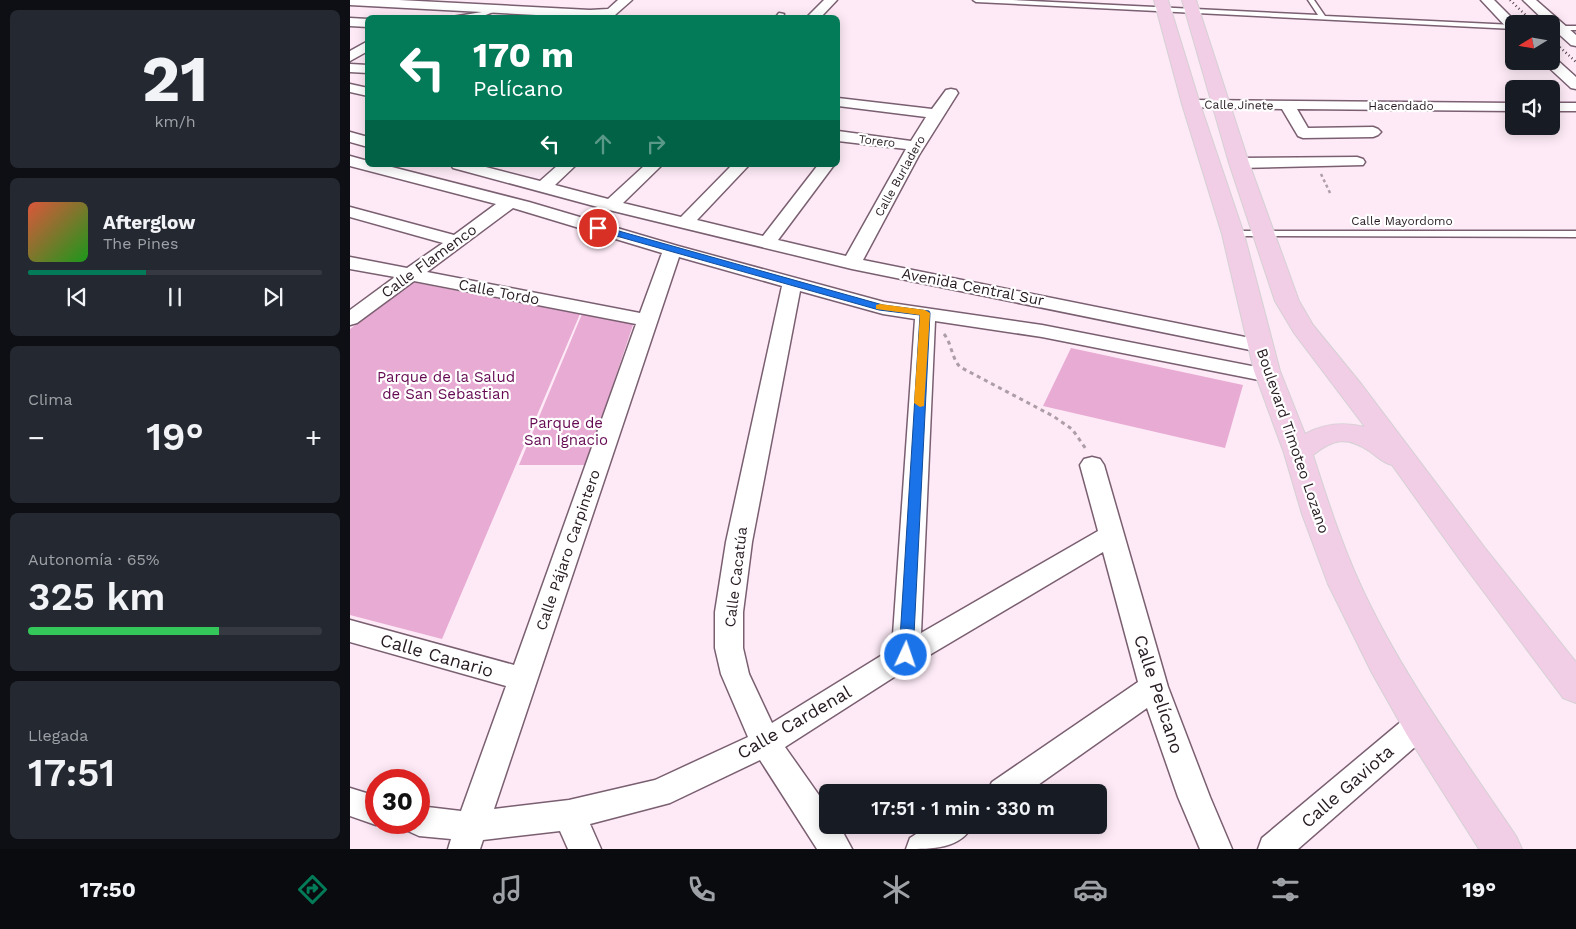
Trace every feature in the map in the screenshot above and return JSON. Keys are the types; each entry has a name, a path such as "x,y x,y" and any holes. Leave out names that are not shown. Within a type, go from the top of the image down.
{"main road":[{"name":"Boulevard Timoteo Lozano","path":"1162,5 1182,75 1233,234 1265,362 1298,453 1317,514 1344,584 1384,663 1420,724 1502,849"},
{"path":"1191,6 1239,163 1288,301 1303,328 1353,391 1576,688"},
{"path":"1182,75 1212,75"},
{"path":"1298,453 1318,438 1337,432 1358,434 1375,441 1387,450 1421,483"}],"street":[{"path":"502,8 516,0"},
{"path":"350,1 610,14 626,0"},
{"path":"815,15 831,0"},
{"path":"1486,0 1505,18"},
{"path":"1530,0 1546,15"},
{"path":"410,15 424,5"},
{"path":"350,22 365,23"},
{"path":"1560,29 1576,42"},
{"path":"350,68 365,69"},
{"path":"1559,70 1576,86"},
{"path":"350,88 365,91"},
{"name":"Calle Burladero","path":"852,262 916,146 935,114 951,93"},
{"path":"840,102 935,114"},
{"name":"Calle Jinete","path":"1191,104 1288,106"},
{"path":"1288,106 1303,133 1373,132"},
{"name":"Hacendado","path":"1288,106 1505,107"},
{"path":"1560,107 1576,106"},
{"path":"350,138 365,141"},
{"name":"Torero","path":"841,141 916,146"},
{"path":"350,161 365,165"},
{"path":"1239,163 1357,162"},
{"path":"373,167 509,202 672,250 883,308 1265,362"},
{"name":"Avenida Central Sur","path":"473,167 611,205 768,241 1265,362"},
{"path":"543,187 566,167"},
{"path":"611,205 652,167"},
{"path":"686,222 740,167"},
{"path":"768,241 824,167"},
{"name":"Calle Flamenco","path":"350,319 509,202"},
{"path":"350,212 456,240"},
{"name":"Calle Pájaro Carpintero","path":"468,838 672,250"},
{"name":"Calle Tordo","path":"350,263 648,320"},
{"name":"Calle Cacatúa","path":"792,282 739,542 729,612 729,648 735,674 766,743 836,849"},
{"path":"906,655 925,313"},
{"name":"Calle Pelícano","path":"1092,465 1110,536 1154,687 1194,797 1216,849"},
{"name":"Calle Cardenal","path":"430,825 468,838 659,793 766,743 906,655 1110,536"},
{"name":"Calle Canario","path":"350,631 523,680"},
{"path":"1015,784 1154,687"},
{"name":"Calle Gaviota","path":"1274,849 1420,724"},
{"path":"350,802 365,807"},
{"path":"569,815 585,849"},
{"path":"922,849 944,834"}],"lane":[{"path":"976,0 1191,6 1323,18 1505,27"},
{"path":"1311,0 1323,18"},
{"path":"474,15 502,8"},
{"path":"1560,28 1576,28"},
{"name":"Calle Mayordomo","path":"1233,234 1573,233"}],"path":[{"path":"1318,163 1331,195"},
{"path":"925,313 949,340 949,348 955,362 999,389 1053,416 1072,429 1085,444 1092,465"}],"green space":[{"name":"Parque de la Salud de San Sebastian","path":"412,282 580,314 442,639 350,615 350,329"},
{"name":"Parque de San Ignacio","path":"582,314 634,322 586,465 519,465"},
{"path":"1071,348 1243,385 1225,448 1043,406"}],"railway":[{"path":"1510,0 1526,15"},
{"path":"1560,47 1576,62"}],"slow traffic":[{"path":"880,307 925,313 920,403"}],"route":[{"path":"598,228 792,282 835,296 883,308 925,313 906,655"}]}
